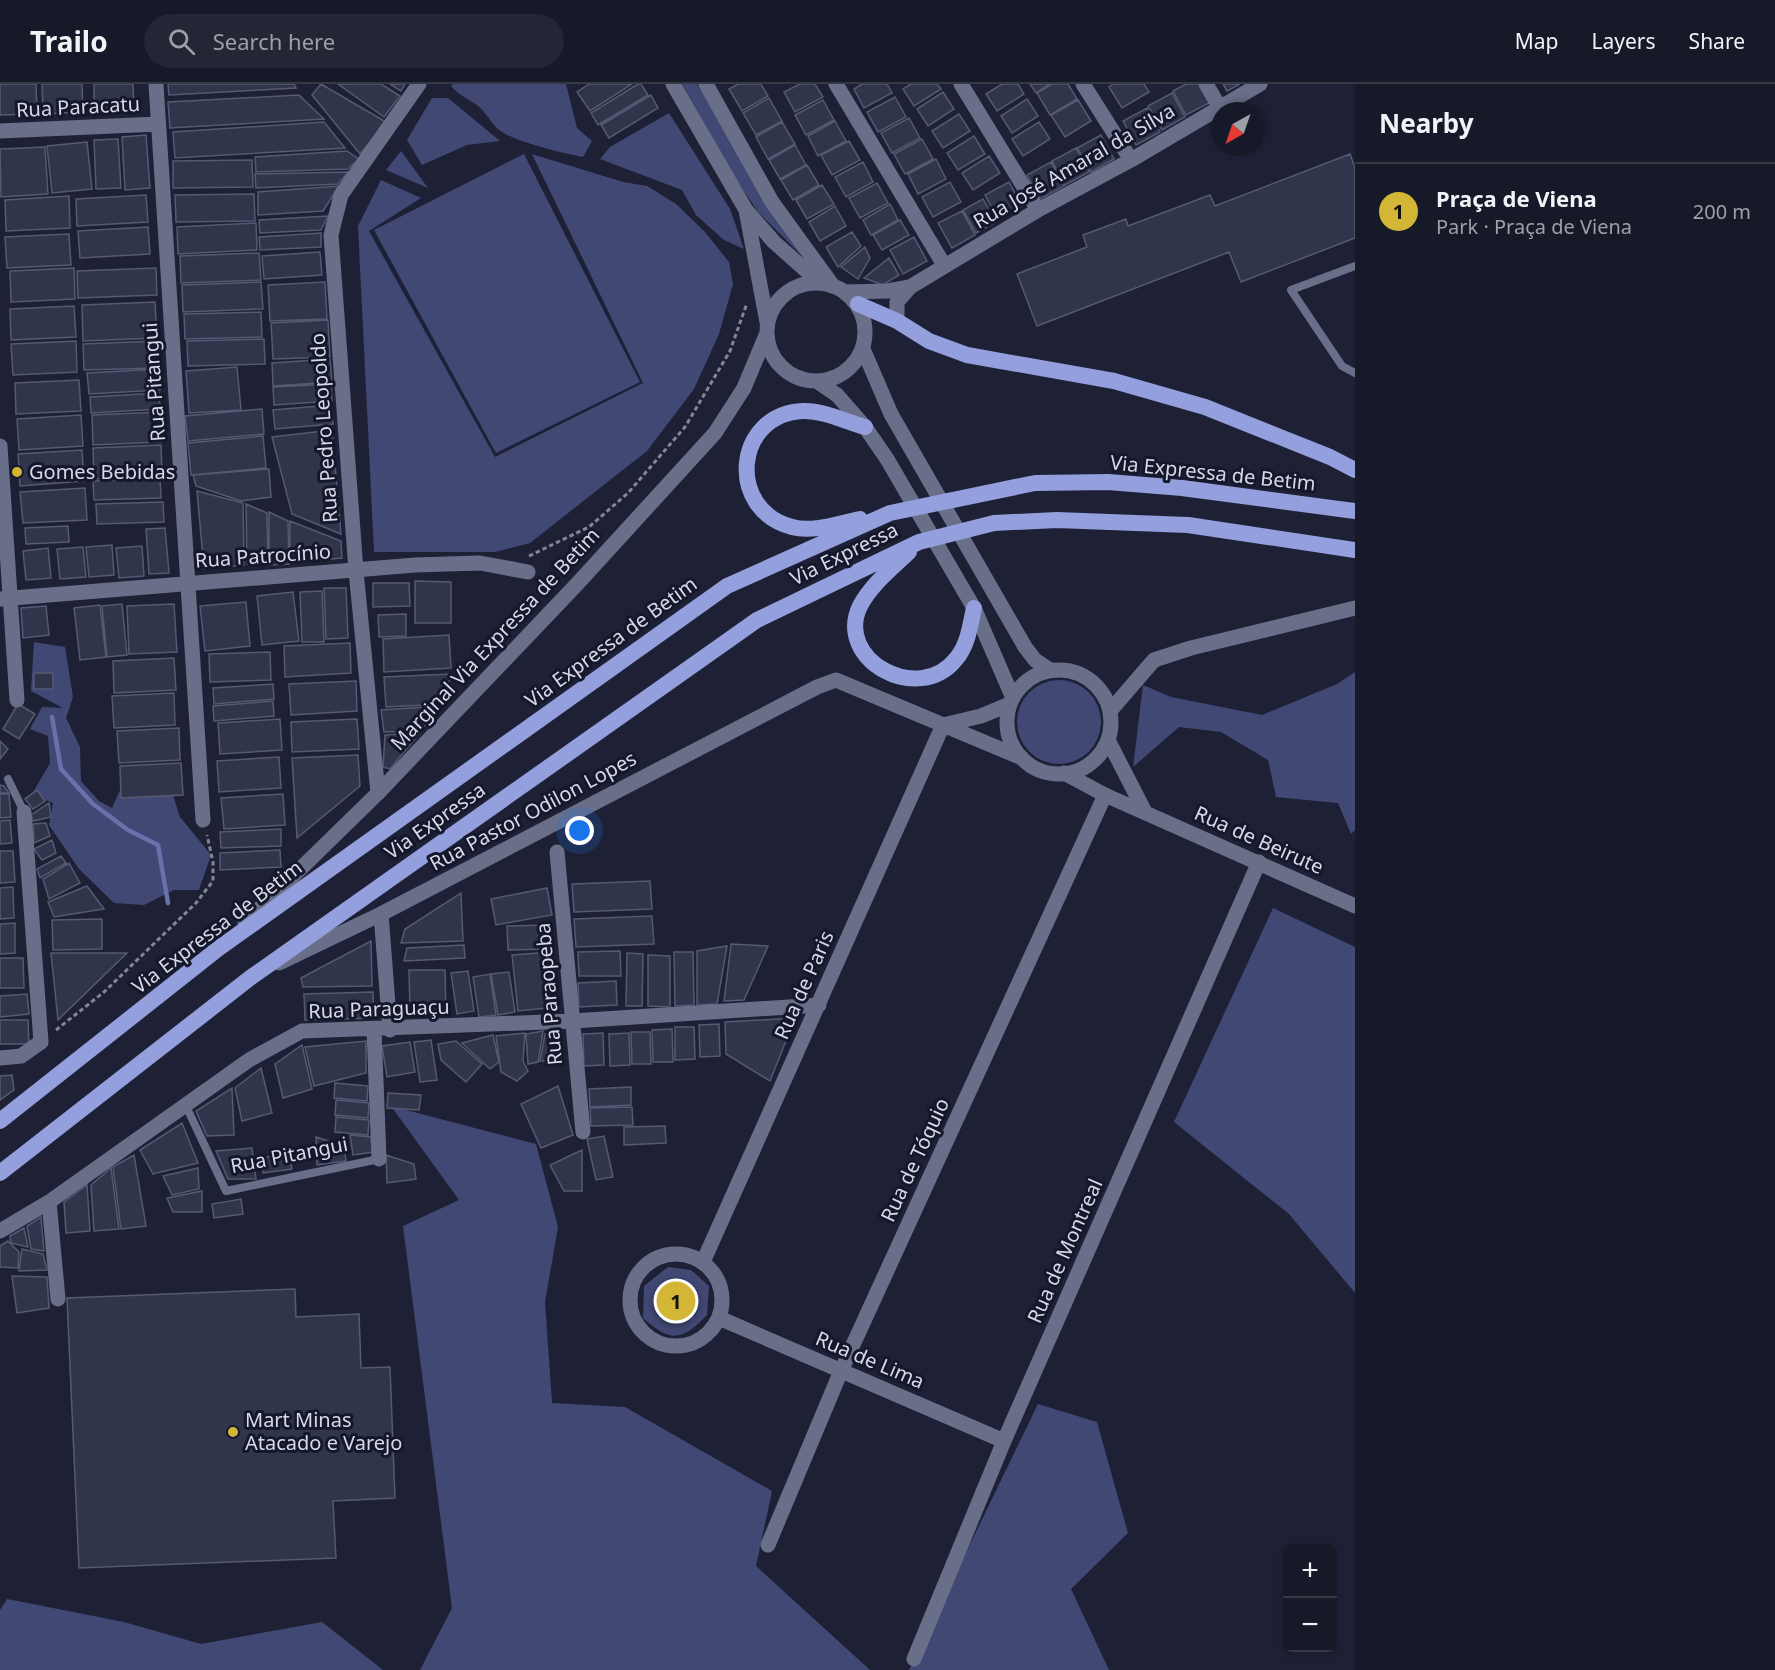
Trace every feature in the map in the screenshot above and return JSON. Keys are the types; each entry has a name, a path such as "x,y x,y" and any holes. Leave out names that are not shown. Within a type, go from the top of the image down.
{"highway":[{"path":"858,304 897,321 928,341 967,355 1114,381 1205,407 1330,457 1355,470"},
{"path":"865,427 804,411 785,414 768,423 755,437 747,455 746,474 750,493 761,509 776,521 794,528 813,528 890,513"},
{"name":"Via Expressa de Betim","path":"0,1121 219,948 727,586 890,513 1035,483 1108,482 1182,488 1355,511"},
{"path":"974,608 966,645 956,661 941,672 923,679 904,679 886,673 871,662 861,646 856,628 859,608 872,588 919,542 994,523 1057,520 1188,525 1355,550"},
{"name":"Via Expressa","path":"0,1173 250,978 757,620 919,542"}],"street":[{"name":"Rua Pitangui","path":"156,84 203,820"},
{"name":"Rua Pedro Leopoldo","path":"378,793 356,571 331,235 341,195 419,84"},
{"path":"673,84 746,210 774,243 858,304 864,318 866,334 863,349 856,363 845,373 832,380 818,382 803,380 788,374 777,363 769,348 762,291 746,210"},
{"path":"706,84 772,202 833,287"},
{"path":"836,84 944,265"},
{"path":"961,84 1038,210"},
{"path":"1083,84 1131,160"},
{"path":"1206,84 1217,102"},
{"name":"Rua José Amaral da Silva","path":"1226,102 1260,84"},
{"name":"Rua José Amaral da Silva","path":"897,321 897,302 910,287 1038,210 1131,160 1211,111"},
{"name":"Rua Paracatu","path":"0,131 158,124"},
{"path":"767,328 772,310 786,293 805,284 833,287"},
{"name":"Rua José Amaral da Silva","path":"833,287 888,291 910,287"},
{"name":"Marginal Via Expressa de Betim","path":"219,948 378,793 578,583 715,434 744,388 767,328"},
{"path":"863,349 891,414 1025,647 1035,660 1050,670 1077,673 1087,678 1105,697 1110,711 1108,740 1101,753 1091,763 1078,770 1064,773 1042,770 1022,758 943,725"},
{"path":"818,382 837,395 865,427 887,459 974,608 1012,701"},
{"path":"0,446 5,598 17,700"},
{"name":"Rua Patrocínio","path":"5,598 480,563 528,572"},
{"path":"1110,711 1154,660 1191,648 1355,608"},
{"path":"1022,758 1014,747 1009,733 1007,718 1012,701 1029,680 1050,670"},
{"name":"Rua Pastor Odilon Lopes","path":"250,978 381,914 817,687 836,680 943,725"},
{"path":"943,725 981,716 1012,701"},
{"name":"Rua de Paris","path":"703,1262 943,725"},
{"path":"1108,740 1145,812"},
{"name":"Rua de Beirute","path":"1064,773 1105,795 1355,906"},
{"name":"Rua de Tóquio","path":"768,1545 841,1371 1105,795"},
{"path":"0,1058 21,1056 41,1042 24,812"},
{"name":"Rua Paraopeba","path":"557,852 583,1132"},
{"name":"Rua de Montreal","path":"914,1659 1004,1441 1259,862"},
{"path":"381,914 390,1030"},
{"name":"Rua Paraguaçu","path":"0,1231 49,1202 249,1060 302,1031 390,1030 573,1021 819,1005"},
{"path":"374,1029 379,1159"},
{"path":"49,1202 58,1299"},
{"path":"674,1254 690,1255 703,1262 714,1273 721,1287 723,1303 719,1318 711,1331 699,1340 685,1345 670,1345 656,1341 643,1332 635,1319 630,1305 631,1290 637,1276 647,1264 660,1257 674,1254"},
{"name":"Rua de Lima","path":"719,1318 1004,1441"}],"lane":[{"path":"1355,266 1291,290 1342,366 1355,373"},
{"path":"8,779 24,812"},
{"name":"Rua Pitangui","path":"186,1106 226,1191 379,1159"}],"path":[{"path":"528,572 525,558 589,527 628,493 685,427 730,351 748,301 762,291"},
{"path":"41,1042 104,992 196,903 213,881 213,862 203,820"}],"shaded area":[{"path":"453,84 566,84 577,128 592,141 583,157 516,139 499,130 477,105 451,86"},
{"path":"682,84 697,84 771,208 814,268 758,212 734,176"},
{"path":"432,98 448,98 500,141 467,145 422,165 407,140"},
{"path":"669,113 730,209 744,249 724,240 696,215 682,190 600,159 610,147"},
{"path":"401,151 428,188 386,170"},
{"path":"524,154 640,382 496,453 374,230"},
{"path":"532,154 623,182 647,186 676,204 705,232 729,262 733,284 719,334 694,389 647,451 530,543 495,552 374,552 358,226 381,180 421,198 369,231 495,457 643,383"},
{"path":"34,642 65,647 73,697 66,718 80,747 81,781 99,801 112,808 125,779 171,789 180,817 211,855 199,890 174,890 144,905 114,903 79,869 49,825 53,803 32,794 50,763 48,736 30,729 42,707 63,708 31,691"},
{"path":"1355,672 1355,830 1351,834 1338,803 1276,797 1268,760 1221,732 1179,727 1133,767 1143,685 1171,697 1262,715 1337,684"},
{"path":"1059,680 1075,683 1089,692 1098,706 1101,722 1098,738 1089,752 1075,761 1059,764 1043,761 1029,752 1020,738 1017,722 1020,706 1029,692 1043,683"},
{"path":"1273,908 1355,947 1355,1293 1289,1214 1174,1122"},
{"path":"391,1106 536,1144 558,1227 545,1302 552,1403 625,1407 772,1491 756,1566 870,1670 420,1670 452,1608 403,1226 459,1200"},
{"path":"668,1267 691,1270 709,1286 707,1315 690,1330 676,1336 661,1332 643,1318 644,1286"},
{"path":"1038,1404 1097,1422 1128,1533 1071,1589 1109,1670 909,1670"},
{"path":"7,1599 124,1622 201,1644 322,1622 383,1670 0,1670 0,1610"}],"building":[{"path":"0,84 36,84 37,114 0,115"},
{"path":"42,84 82,84 83,112 43,114"},
{"path":"94,84 133,84 134,109 94,110"},
{"path":"168,84 294,84 296,88 169,95"},
{"path":"321,84 386,122 360,154 312,95"},
{"path":"338,84 381,84 400,96 384,117"},
{"path":"390,84 405,84 401,91"},
{"path":"589,84 632,84 590,111 577,92"},
{"path":"641,84 648,95 598,125 591,113"},
{"path":"738,84 761,84 768,96 742,111 729,89"},
{"path":"800,84 815,84 823,97 795,112 784,92"},
{"path":"862,84 887,84 892,93 864,108 854,89"},
{"path":"911,84 937,84 941,89 914,106 903,89"},
{"path":"1002,84 1018,84 1024,94 997,111 986,94"},
{"path":"1030,84 1050,84 1036,93"},
{"path":"1052,84 1068,84 1077,99 1050,115 1037,93"},
{"path":"1113,84 1144,84 1149,92 1122,108 1109,87"},
{"path":"1186,84 1199,84 1209,103 1186,115 1173,91"},
{"path":"1223,84 1240,84 1227,91"},
{"path":"943,92 954,109 928,126 917,109"},
{"path":"1172,93 1185,117 1162,130 1148,106"},
{"path":"299,95 324,119 170,128 168,102"},
{"path":"651,95 658,108 609,138 601,125"},
{"path":"895,97 906,117 878,132 867,112"},
{"path":"769,98 782,121 756,135 743,113"},
{"path":"1027,99 1038,116 1012,133 1001,116"},
{"path":"823,100 834,120 806,135 795,115"},
{"path":"1078,100 1091,121 1065,137 1051,115"},
{"path":"1147,108 1160,132 1136,145 1123,121"},
{"path":"959,114 970,131 943,148 932,131"},
{"path":"909,118 920,138 892,153 881,133"},
{"path":"835,121 846,141 818,156 808,136"},
{"path":"324,122 345,148 175,158 173,132"},
{"path":"782,122 795,144 768,159 756,137"},
{"path":"1039,122 1050,139 1023,156 1012,139"},
{"path":"146,135 150,188 125,190 122,137"},
{"path":"1101,135 1114,159 1091,172 1077,148"},
{"path":"974,136 985,154 958,170 947,153"},
{"path":"118,139 121,188 96,189 94,140"},
{"path":"922,139 933,159 905,174 894,154"},
{"path":"849,141 860,160 832,175 821,155"},
{"path":"87,142 92,189 52,193 47,146"},
{"path":"795,145 806,165 780,179 769,160"},
{"path":"45,147 48,194 1,197 0,149"},
{"path":"1076,148 1089,172 1065,185 1052,161"},
{"path":"347,151 359,159 348,169 256,172 255,157"},
{"path":"1350,154 1355,168 1355,238 1241,282 1229,252 1037,326 1017,274 1087,247 1083,235 1126,219 1128,226 1210,195 1215,206"},
{"path":"989,156 1000,173 973,190 962,173"},
{"path":"936,159 946,179 918,194 908,174"},
{"path":"252,160 253,187 173,188 173,161"},
{"path":"863,162 873,182 846,197 835,177"},
{"path":"1051,162 1064,186 1040,199 1027,175"},
{"path":"807,165 819,185 793,200 781,180"},
{"path":"348,172 338,184 256,188 255,174"},
{"path":"950,182 961,202 933,217 922,197"},
{"path":"1009,182 1022,206 998,219 985,195"},
{"path":"877,183 888,203 860,218 849,198"},
{"path":"822,185 834,204 807,219 796,200"},
{"path":"339,186 323,211 258,215 258,192"},
{"path":"254,194 255,221 176,222 175,195"},
{"path":"146,195 148,222 77,226 76,199"},
{"path":"69,196 70,228 6,231 5,200"},
{"path":"983,199 996,222 976,233 963,210"},
{"path":"890,204 898,220 871,235 863,220"},
{"path":"835,206 846,226 820,241 809,222"},
{"path":"962,211 975,235 952,248 938,223"},
{"path":"328,216 321,230 260,233 259,220"},
{"path":"900,220 909,235 882,250 873,235"},
{"path":"256,223 257,250 178,254 177,227"},
{"path":"148,227 150,254 80,258 78,231"},
{"path":"852,232 861,246 838,267 826,247"},
{"path":"321,233 321,247 260,250 259,237"},
{"path":"69,234 71,265 7,268 5,237"},
{"path":"914,237 927,261 903,274 890,250"},
{"path":"865,247 870,258 858,279 841,267"},
{"path":"320,252 322,275 264,279 262,256"},
{"path":"259,253 261,280 181,283 180,256"},
{"path":"889,258 899,275 883,285 864,278"},
{"path":"74,268 75,299 11,302 10,271"},
{"path":"156,268 157,295 78,298 77,271"},
{"path":"261,282 263,309 183,312 182,285"},
{"path":"325,282 327,319 270,321 268,285"},
{"path":"155,302 157,338 83,341 82,305"},
{"path":"74,306 76,337 11,340 10,309"},
{"path":"261,312 262,337 185,339 184,314"},
{"path":"328,320 330,357 273,359 271,323"},
{"path":"264,339 265,364 188,366 187,341"},
{"path":"76,341 77,372 13,375 11,344"},
{"path":"156,341 157,368 84,370 83,344"},
{"path":"330,359 332,382 273,386 272,363"},
{"path":"237,367 241,410 189,413 186,371"},
{"path":"159,369 160,390 89,394 87,373"},
{"path":"79,380 81,411 16,414 15,383"},
{"path":"331,384 332,401 274,405 273,387"},
{"path":"159,393 160,409 91,413 90,397"},
{"path":"331,405 333,424 275,429 273,410"},
{"path":"262,409 264,434 188,441 185,416"},
{"path":"160,412 161,442 93,445 92,415"},
{"path":"81,415 83,446 19,450 17,419"},
{"path":"332,430 341,534 292,514 272,437"},
{"path":"263,436 266,468 191,475 188,443"},
{"path":"161,445 162,476 94,479 93,448"},
{"path":"82,450 84,481 20,486 18,454"},
{"path":"269,469 271,497 241,501 196,486 193,475"},
{"path":"160,478 161,498 94,500 93,481"},
{"path":"85,488 87,520 23,523 20,492"},
{"path":"197,491 243,503 244,565 204,569"},
{"path":"163,502 164,522 97,524 96,504"},
{"path":"246,504 267,513 268,564 247,564"},
{"path":"269,512 288,521 289,564 269,565"},
{"path":"290,521 341,541 342,558 290,563"},
{"path":"68,526 69,542 26,544 25,528"},
{"path":"165,528 169,573 149,574 146,529"},
{"path":"112,545 114,575 89,577 86,547"},
{"path":"142,546 144,576 119,578 116,548"},
{"path":"83,547 86,577 60,579 57,549"},
{"path":"48,548 51,578 26,580 23,551"},
{"path":"415,581 451,582 451,623 415,623"},
{"path":"373,583 409,583 410,606 373,607"},
{"path":"324,588 346,588 348,638 326,639"},
{"path":"322,591 324,642 302,642 300,592"},
{"path":"293,592 299,641 262,645 257,596"},
{"path":"246,602 250,646 205,651 200,606"},
{"path":"122,604 127,655 107,657 102,606"},
{"path":"174,604 177,652 129,654 127,606"},
{"path":"100,605 106,657 80,660 74,608"},
{"path":"46,606 49,635 23,638 21,608"},
{"path":"406,614 406,636 379,637 378,615"},
{"path":"449,635 451,668 384,672 383,639"},
{"path":"350,643 351,673 285,677 284,646"},
{"path":"270,652 271,680 210,682 209,654"},
{"path":"174,658 176,690 114,693 113,661"},
{"path":"34,673 53,673 53,689 34,689"},
{"path":"451,674 444,704 386,707 384,677"},
{"path":"356,681 357,711 291,715 289,684"},
{"path":"273,684 274,699 214,704 213,688"},
{"path":"174,693 175,725 114,728 112,696"},
{"path":"273,701 274,716 214,721 213,706"},
{"path":"18,704 35,714 19,739 3,729"},
{"path":"439,706 421,731 384,732 381,710"},
{"path":"280,719 282,750 220,754 218,723"},
{"path":"357,719 359,749 292,752 291,722"},
{"path":"179,728 180,760 119,763 117,731"},
{"path":"420,733 390,769 383,767 385,735"},
{"path":"0,741 8,749 0,759"},
{"path":"358,755 360,786 297,838 292,758"},
{"path":"279,757 281,788 219,792 217,761"},
{"path":"181,763 183,795 121,798 120,766"},
{"path":"0,785 4,786 9,793 0,793"},
{"path":"37,790 45,801 33,809 25,799"},
{"path":"0,794 9,794 11,817 0,818"},
{"path":"283,794 285,825 224,829 221,798"},
{"path":"49,803 51,817 33,821 31,815"},
{"path":"10,820 12,843 0,844 0,821"},
{"path":"46,823 50,836 34,843 33,824"},
{"path":"281,829 281,846 221,848 220,832"},
{"path":"52,840 56,853 42,860 34,849"},
{"path":"280,850 281,867 220,870 220,853"},
{"path":"0,851 13,851 15,882 0,883"},
{"path":"61,856 66,863 40,878 37,869"},
{"path":"69,863 80,883 49,899 43,879"},
{"path":"650,881 652,909 574,912 572,884"},
{"path":"87,886 104,909 54,917 48,902"},
{"path":"13,887 14,918 0,919 0,888"},
{"path":"547,888 552,915 496,925 491,899"},
{"path":"461,893 463,941 401,943 405,929"},
{"path":"652,916 654,944 576,947 574,919"},
{"path":"102,919 102,949 53,950 52,920"},
{"path":"15,923 15,953 0,954 0,924"},
{"path":"549,925 550,949 508,950 507,926"},
{"path":"371,941 372,986 303,987 301,978"},
{"path":"731,944 768,946 744,1000 724,1001"},
{"path":"464,945 465,958 404,961 407,948"},
{"path":"727,946 717,1004 697,1005 697,951"},
{"path":"620,951 621,976 579,976 578,952"},
{"path":"551,952 556,1007 518,1011 512,955"},
{"path":"674,952 693,952 694,1005 675,1006"},
{"path":"51,953 127,953 58,1020"},
{"path":"627,953 643,954 642,1006 626,1006"},
{"path":"648,955 670,956 670,1007 648,1006"},
{"path":"0,958 23,958 24,988 0,988"},
{"path":"409,970 445,970 446,1011 410,1011"},
{"path":"468,971 474,1011 457,1014 451,973"},
{"path":"509,972 515,1012 498,1015 491,974"},
{"path":"490,974 496,1015 479,1017 473,977"},
{"path":"616,981 617,1005 579,1007 578,983"},
{"path":"373,992 374,1018 305,1020 304,994"},
{"path":"27,994 29,1014 0,1017 0,996"},
{"path":"795,1018 770,1081 726,1054 725,1022"},
{"path":"0,1020 28,1020 29,1044 0,1044"},
{"path":"719,1024 720,1056 700,1057 699,1025"},
{"path":"675,1027 694,1027 695,1059 675,1060"},
{"path":"672,1029 673,1062 653,1062 652,1030"},
{"path":"543,1031 538,1062 528,1064 526,1034"},
{"path":"631,1032 650,1032 651,1064 632,1064"},
{"path":"525,1033 523,1061 528,1071 517,1081 501,1072 496,1036"},
{"path":"603,1033 604,1065 584,1066 583,1034"},
{"path":"629,1033 630,1065 610,1066 609,1034"},
{"path":"545,1034 556,1034 553,1061 540,1061"},
{"path":"493,1035 499,1062 490,1069 462,1043"},
{"path":"431,1040 437,1080 420,1082 414,1042"},
{"path":"366,1041 366,1073 314,1086 305,1047"},
{"path":"456,1041 482,1064 466,1082 441,1060 438,1044"},
{"path":"410,1042 415,1072 387,1077 382,1046"},
{"path":"302,1045 312,1089 283,1098 275,1064"},
{"path":"261,1068 272,1113 242,1121 235,1088"},
{"path":"12,1075 14,1090 0,1100 0,1076"},
{"path":"335,1083 368,1086 367,1101 334,1098"},
{"path":"558,1086 573,1135 541,1148 521,1104"},
{"path":"631,1087 631,1105 590,1107 589,1089"},
{"path":"232,1088 234,1135 207,1136 196,1111"},
{"path":"388,1093 421,1095 419,1110 387,1108"},
{"path":"336,1100 369,1103 368,1118 335,1115"},
{"path":"632,1107 633,1125 591,1126 590,1108"},
{"path":"336,1117 369,1120 368,1135 335,1132"},
{"path":"182,1123 198,1163 153,1174 140,1150"},
{"path":"665,1126 666,1143 624,1145 624,1127"},
{"path":"350,1135 371,1137 373,1152 353,1155"},
{"path":"604,1136 613,1177 596,1180 587,1139"},
{"path":"316,1137 344,1146 346,1161 317,1165"},
{"path":"252,1148 256,1179 228,1179 216,1151"},
{"path":"582,1150 582,1191 564,1191 550,1165"},
{"path":"289,1154 292,1169 263,1173 261,1158"},
{"path":"134,1155 146,1226 121,1229 113,1167"},
{"path":"386,1155 414,1164 416,1179 387,1183"},
{"path":"111,1168 119,1229 94,1231 91,1185"},
{"path":"198,1168 199,1189 172,1195 163,1176"},
{"path":"87,1185 90,1231 66,1233 64,1202"},
{"path":"202,1191 202,1212 173,1212 167,1198"},
{"path":"241,1199 243,1214 214,1218 212,1204"},
{"path":"41,1217 44,1251 31,1249 27,1226"},
{"path":"24,1228 28,1247 11,1243 10,1236"},
{"path":"8,1241 19,1252 18,1268 0,1267 0,1246"},
{"path":"22,1249 43,1254 47,1270 19,1271"},
{"path":"12,1276 47,1277 49,1308 17,1313"},
{"name":"Mart Minas Atacado e Varejo","path":"295,1289 296,1317 359,1314 361,1368 390,1367 395,1498 333,1501 336,1558 79,1568 67,1298"}],"waterway":[{"path":"52,717 61,769 93,804 128,830 158,845 168,903"}],"place":[{"name":"Gomes Bebidas","path":"17,472"},
{"name":"Praça de Viena","path":"676,1301"},
{"name":"Mart Minas Atacado e Varejo","path":"233,1432"}]}
